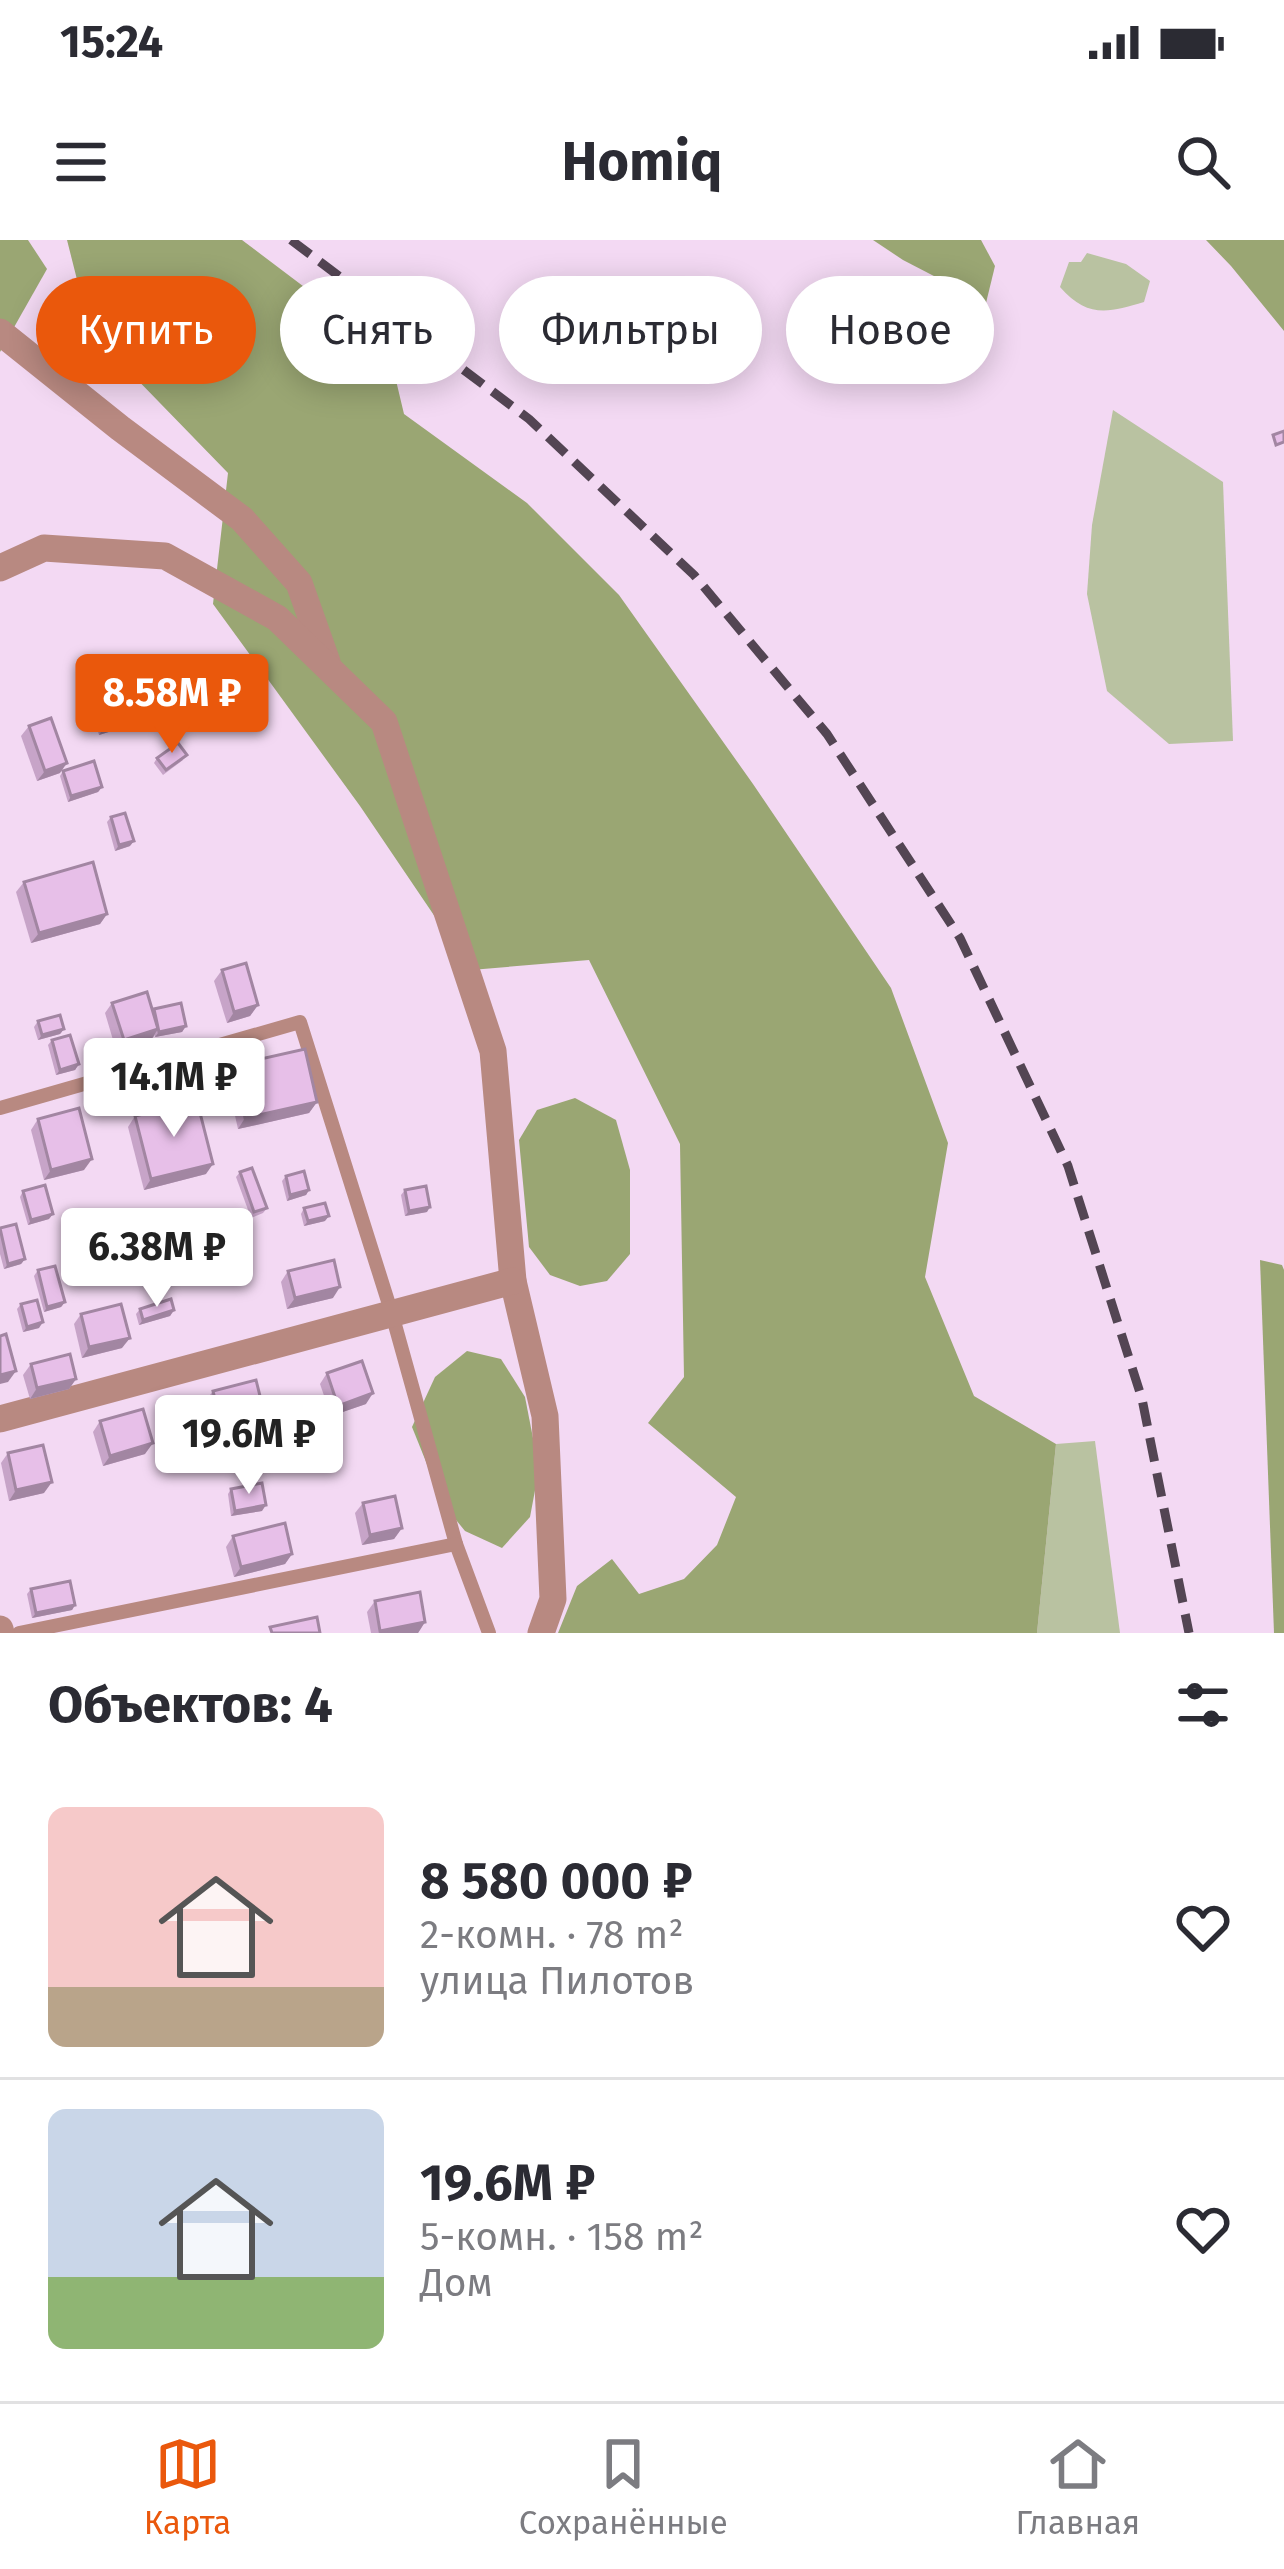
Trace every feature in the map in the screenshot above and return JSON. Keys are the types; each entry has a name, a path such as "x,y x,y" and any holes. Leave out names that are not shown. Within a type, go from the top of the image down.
{"street":[{"path":"0,332 242,519 299,584 329,669"},
{"path":"0,568 44,548 165,556 277,618 384,722 494,1051 514,1281 545,1416 553,1599 541,1633"},
{"path":"0,1419 514,1281"}],"lane":[{"path":"0,1108 300,1022 392,1314 456,1544 489,1633"},
{"path":"19,1633 456,1544"}],"green space":[{"path":"0,240 28,240 47,269 43,276 36,276 36,288 0,352"},
{"path":"67,240 242,240 290,276 280,276 280,384 397,384 404,414 527,503 619,595 753,784 891,988 948,1143 925,1277 974,1396 1056,1444 1037,1633 558,1633 577,1586 612,1559 639,1594 684,1579 717,1545 736,1497 648,1423 684,1377 680,1144 589,960 471,970 360,806 213,604 228,473 142,384 256,384 256,276 76,276"},
{"path":"873,240 981,240 995,266 993,276 934,276"},
{"path":"1206,240 1284,240 1284,331 1231,266"},
{"path":"1087,253 1126,264 1150,281 1144,302 1099,310 1070,297 1060,287 1069,262 1081,262"},
{"path":"1113,410 1223,482 1233,741 1169,744 1107,691 1087,594 1092,525"},
{"path":"575,1098 616,1120 630,1170 630,1254 607,1281 580,1286 550,1275 529,1247 519,1140 537,1110"},
{"path":"1260,1260 1282,1265 1284,1270 1284,1633 1274,1633"},
{"path":"467,1351 501,1359 525,1397 539,1469 530,1517 502,1548 465,1531 443,1504 412,1427 435,1377"},
{"path":"1095,1441 1120,1633 1037,1633 1056,1444"}],"building":[{"path":"1284,431 1284,442 1276,445 1273,435"},
{"path":"120,680 125,694 93,705 88,692"},
{"path":"131,709 134,720 103,729 100,718"},
{"path":"51,718 67,763 45,771 29,726"},
{"path":"178,743 187,755 166,770 157,758"},
{"path":"94,761 102,787 71,796 63,771"},
{"path":"125,813 134,841 119,845 111,817"},
{"path":"93,862 107,914 39,933 24,882"},
{"path":"246,963 258,1005 234,1012 222,970"},
{"path":"147,992 158,1029 124,1040 112,1003"},
{"path":"181,1003 186,1026 159,1032 154,1009"},
{"path":"60,1015 64,1029 42,1035 38,1021"},
{"path":"70,1035 79,1064 60,1070 52,1040"},
{"path":"305,1049 317,1102 245,1118 234,1065"},
{"path":"197,1101 213,1164 151,1179 135,1116"},
{"path":"79,1108 92,1159 51,1170 38,1119"},
{"path":"252,1168 267,1208 254,1212 240,1172"},
{"path":"304,1171 309,1190 290,1195 286,1176"},
{"path":"45,1185 53,1214 31,1220 23,1191"},
{"path":"426,1186 430,1207 409,1211 405,1190"},
{"path":"325,1203 329,1216 308,1221 304,1208"},
{"path":"110,1215 115,1231 87,1239 83,1223"},
{"path":"16,1224 25,1259 8,1264 0,1228"},
{"path":"334,1260 340,1287 295,1298 288,1271"},
{"path":"55,1266 65,1302 47,1307 38,1270"},
{"path":"171,1299 174,1310 143,1320 140,1309"},
{"path":"37,1300 43,1322 27,1327 21,1304"},
{"path":"121,1304 130,1338 89,1347 81,1314"},
{"path":"6,1334 16,1371 0,1375 0,1336"},
{"path":"70,1354 76,1379 37,1388 31,1364"},
{"path":"362,1361 373,1393 338,1406 327,1373"},
{"path":"256,1380 266,1420 223,1431 213,1391"},
{"path":"143,1409 153,1443 110,1456 100,1421"},
{"path":"43,1445 52,1482 16,1490 8,1453"},
{"path":"262,1483 266,1505 235,1511 231,1489"},
{"path":"395,1496 402,1528 370,1535 363,1503"},
{"path":"285,1523 292,1554 241,1567 233,1536"},
{"path":"70,1581 75,1605 36,1613 31,1589"},
{"path":"420,1592 425,1622 380,1631 375,1601"},
{"path":"317,1617 320,1633 272,1633 270,1627"}],"railway":[{"path":"291,240 529,419 694,575 827,734 960,938 1068,1166 1142,1399 1189,1633"}]}
